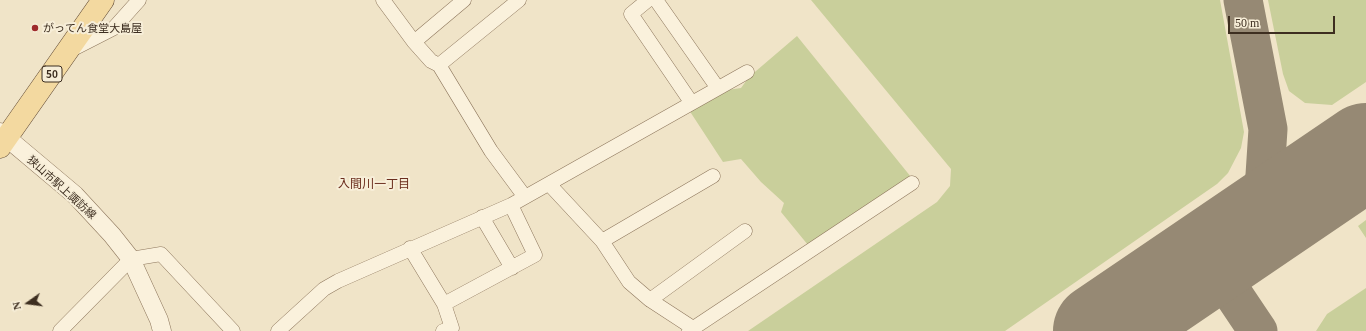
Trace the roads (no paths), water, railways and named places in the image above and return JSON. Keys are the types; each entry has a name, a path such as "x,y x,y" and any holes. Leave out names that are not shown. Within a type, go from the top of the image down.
{"main road":[{"name":"50","path":"2,139 67,52 103,0"}],"street":[{"path":"67,52 114,28 139,0"},
{"path":"414,42 464,0"},
{"path":"439,65 519,0"},
{"path":"648,0 631,14 691,102"},
{"path":"656,0 717,87"},
{"path":"390,2 414,42 431,61 439,65 451,82 491,150 525,197"},
{"path":"278,331 324,289 338,281 410,248 511,205 717,87 746,72"},
{"name":"狭山市駅上諏訪線","path":"2,139 75,195 99,220 131,259 162,331"},
{"path":"602,241 713,176"},
{"path":"549,184 602,241 629,282 650,300 691,330 912,183"},
{"path":"444,304 535,255 511,205"},
{"path":"482,217 512,268"},
{"path":"650,300 745,231"},
{"path":"410,248 444,304 452,328 443,331"},
{"path":"60,331 131,259 161,254 233,331"}],"place":[{"name":"がってん食堂大島屋","path":"35,28"}],"district":[{"name":"入間川一丁目","path":"374,183"}]}
